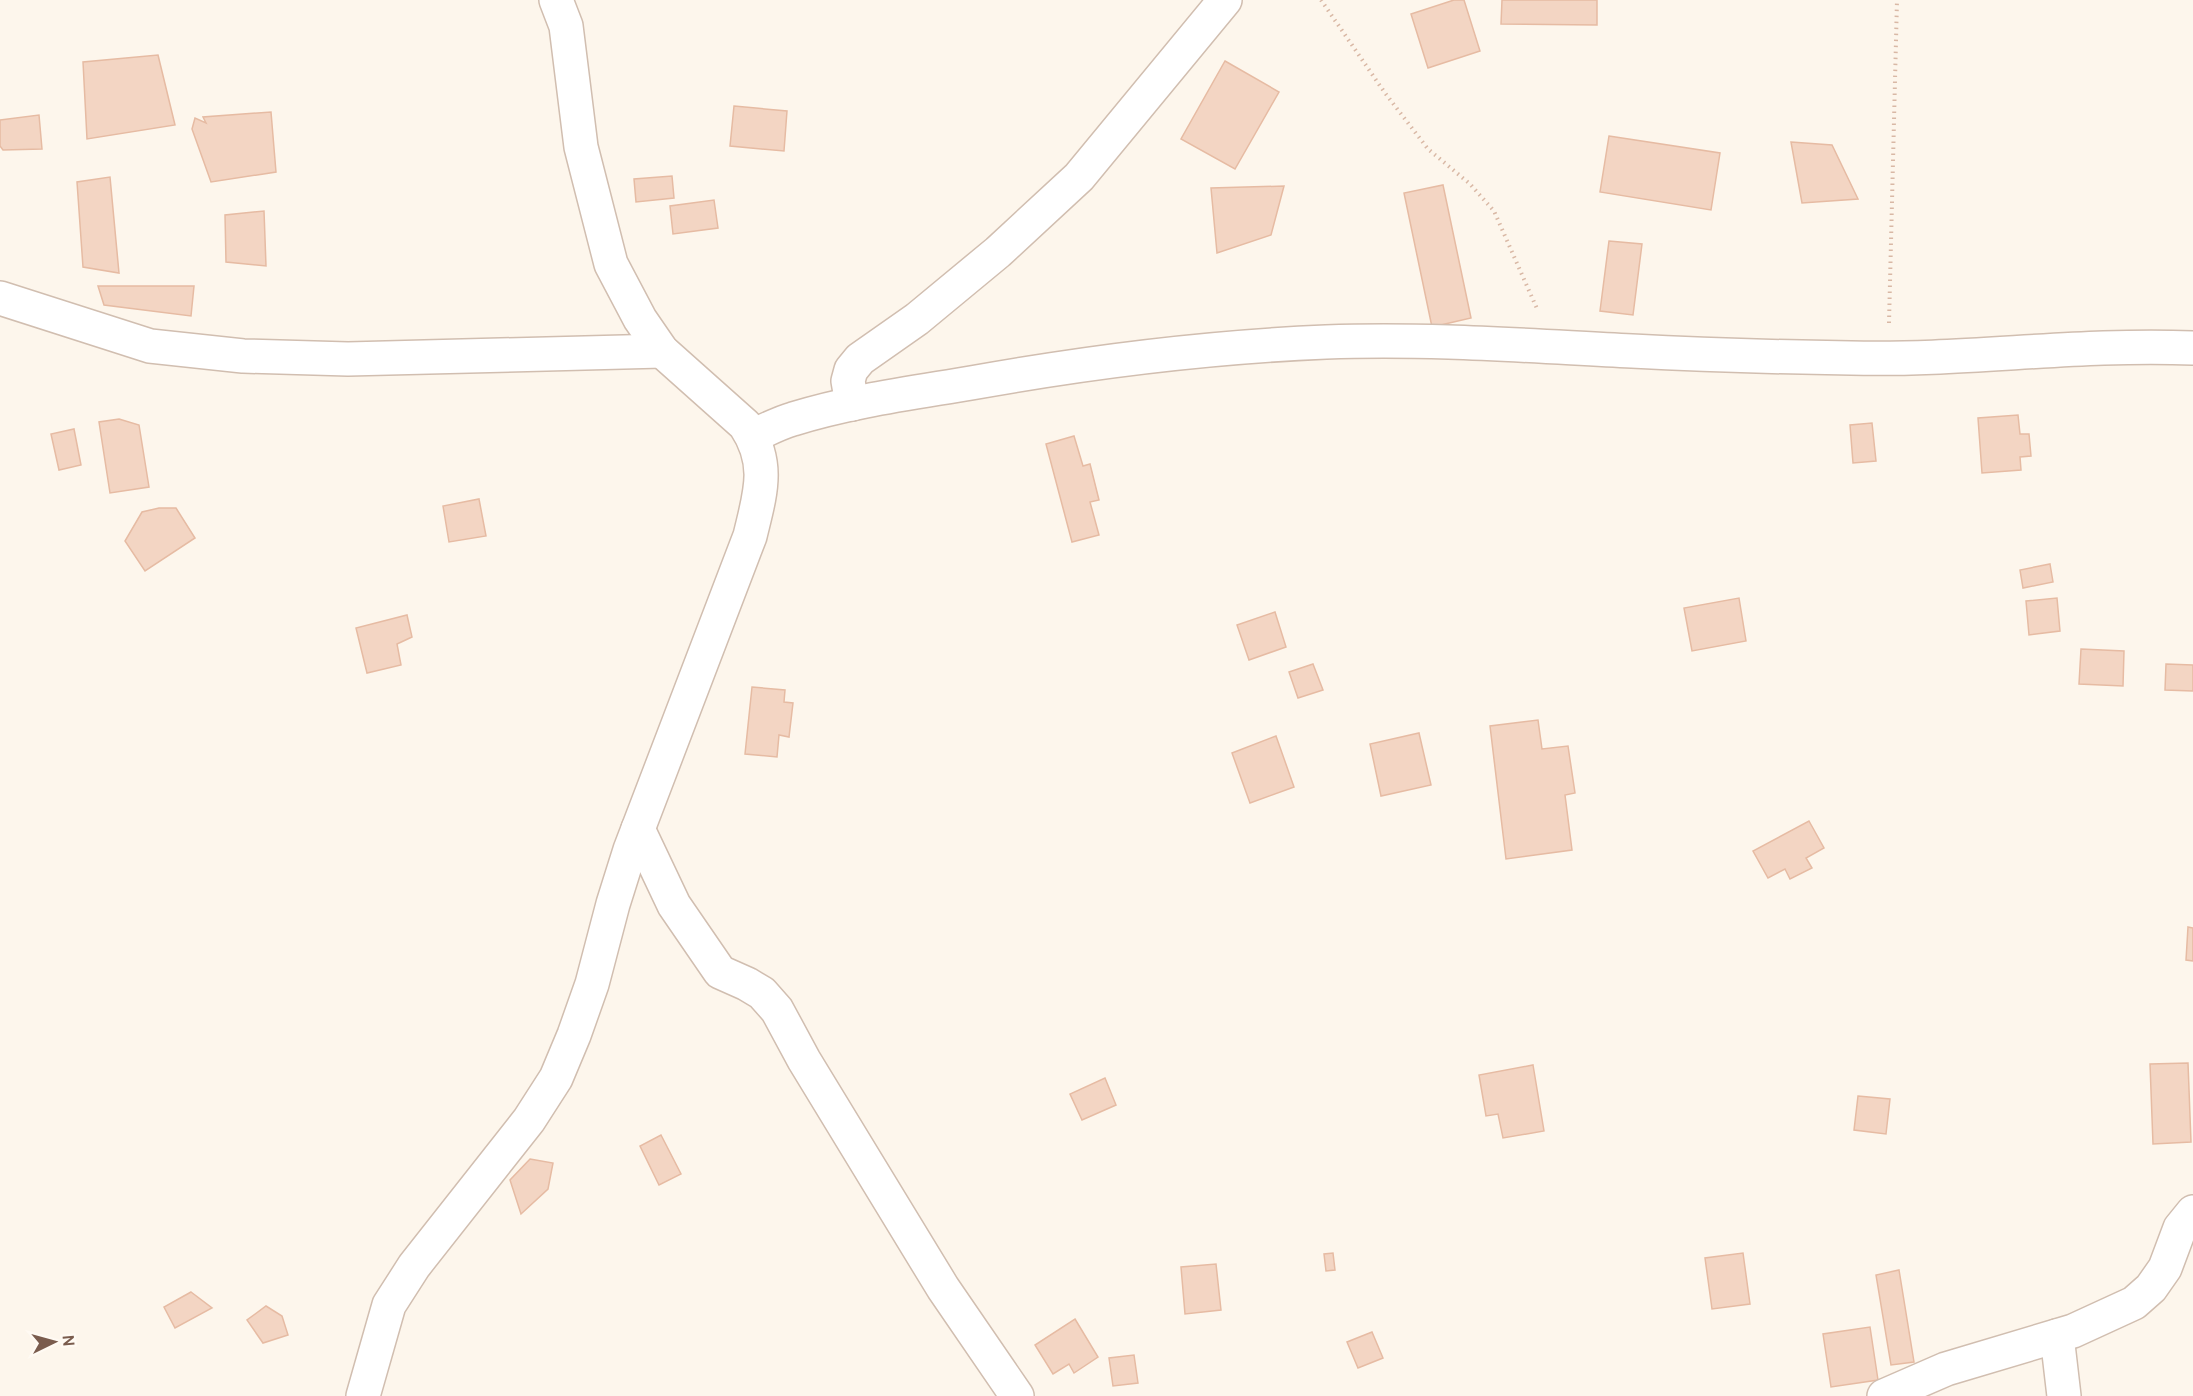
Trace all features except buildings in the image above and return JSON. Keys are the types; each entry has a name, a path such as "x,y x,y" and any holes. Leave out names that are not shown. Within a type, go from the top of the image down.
{"street":[{"path":"363,1396 389,1305 414,1266 529,1120 556,1078 592,984 613,904 638,829 750,536 759,498 762,466 753,436 745,425 662,351 640,319 611,264 581,147 566,26 556,0"},
{"path":"852,404 848,381 851,370 860,359 918,319 998,252 1079,177 1225,0"},
{"path":"0,298 150,346 243,357 348,358 662,351"},
{"path":"753,436 790,419 852,404 1114,360 1270,345 1392,342 1888,359 2142,346 2193,348"},
{"path":"638,829 674,904 720,972 762,993 777,1010 804,1060 943,1288 1017,1396"},
{"path":"1884,1396 1946,1369 2057,1336 2109,1316 2134,1303 2151,1288 2165,1268 2180,1228 2193,1212"},
{"path":"2057,1336 2064,1396"}],"path":[{"path":"1322,0 1385,93 1428,149 1470,184 1494,211 1520,274 1555,347"},
{"path":"1888,359 1897,0"}]}
